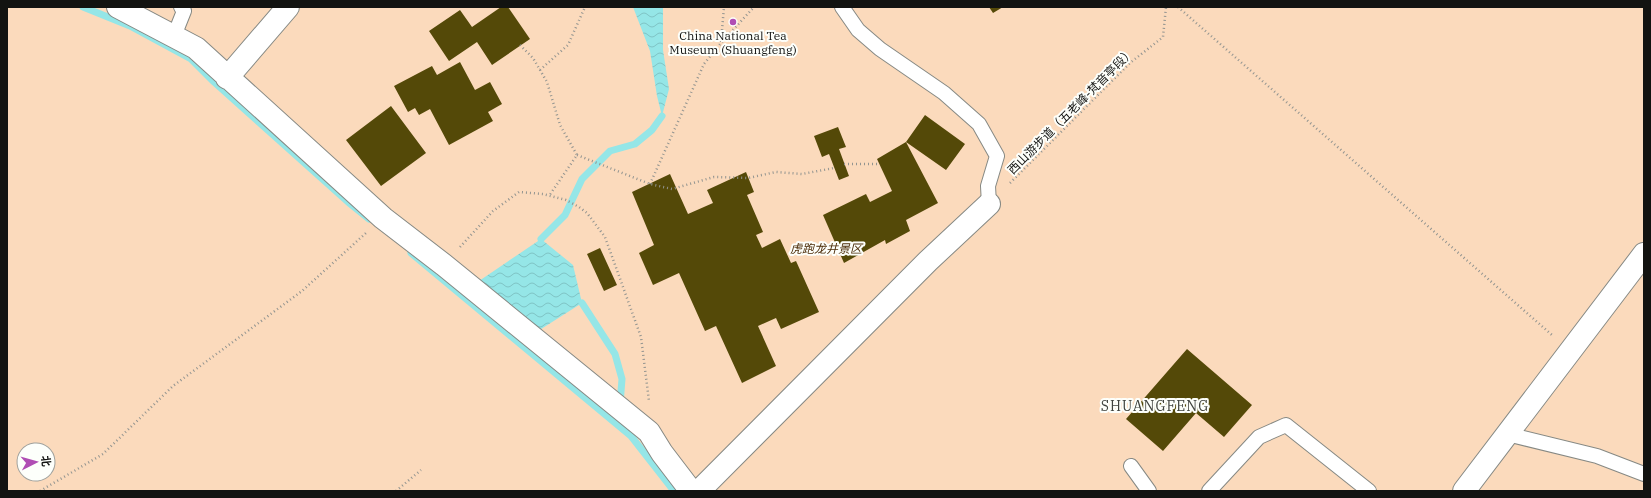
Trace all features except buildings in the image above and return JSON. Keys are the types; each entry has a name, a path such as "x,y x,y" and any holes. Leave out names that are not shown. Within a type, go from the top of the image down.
{"street":[{"path":"118,7 196,48 227,78 383,218 444,265 649,432 662,453 691,491"},
{"path":"227,78 288,7"},
{"path":"699,491 928,261 989,204"},
{"path":"1464,491 1644,254"}],"lane":[{"path":"174,36 184,11 181,7"},
{"path":"842,7 858,30 880,50 944,93 979,124 997,156 988,186 989,204"},
{"path":"1209,491 1259,437 1286,425 1369,491"},
{"path":"1507,434 1597,456 1644,474"},
{"path":"1131,466 1149,491"}],"path":[{"path":"540,70 568,46 585,7"},
{"path":"721,43 724,7"},
{"path":"650,184 704,64 754,7"},
{"name":"西山游步道（五老峰-梵音亭段）","path":"989,204 1130,63 1163,37 1166,7"},
{"path":"1178,7 1570,352"},
{"path":"520,45 533,58 547,82 560,125 577,155 650,184 672,188 714,177 748,178 776,172 802,174 834,168"},
{"path":"549,196 577,155"},
{"path":"844,164 879,164"},
{"path":"444,265 494,211 519,192 566,200 587,213 604,237 641,338 650,409 649,432"},
{"path":"40,491 103,454 173,386 302,291 383,218"},
{"path":"396,491 421,470"}],"green space":[{"name":"虎跑龙井景区","path":"7,7 1644,7 1644,491 7,491"}],"water":[{"path":"633,7 663,7 663,50 669,89 662,116 657,96 650,51"},
{"path":"541,239 573,265 582,303 538,331 479,281"}],"waterway":[{"path":"83,7 130,26 191,59 214,82 369,219"},
{"path":"541,239 565,215 582,179 610,151 635,144 652,130 662,116"},
{"path":"411,253 631,436 674,491"},
{"path":"582,303 615,354 622,379 620,404"}],"place":[{"name":"China National Tea Museum (Shuangfeng)","path":"733,22"}],"district":[{"name":"SHUANGFENG","path":"1155,406"}]}
